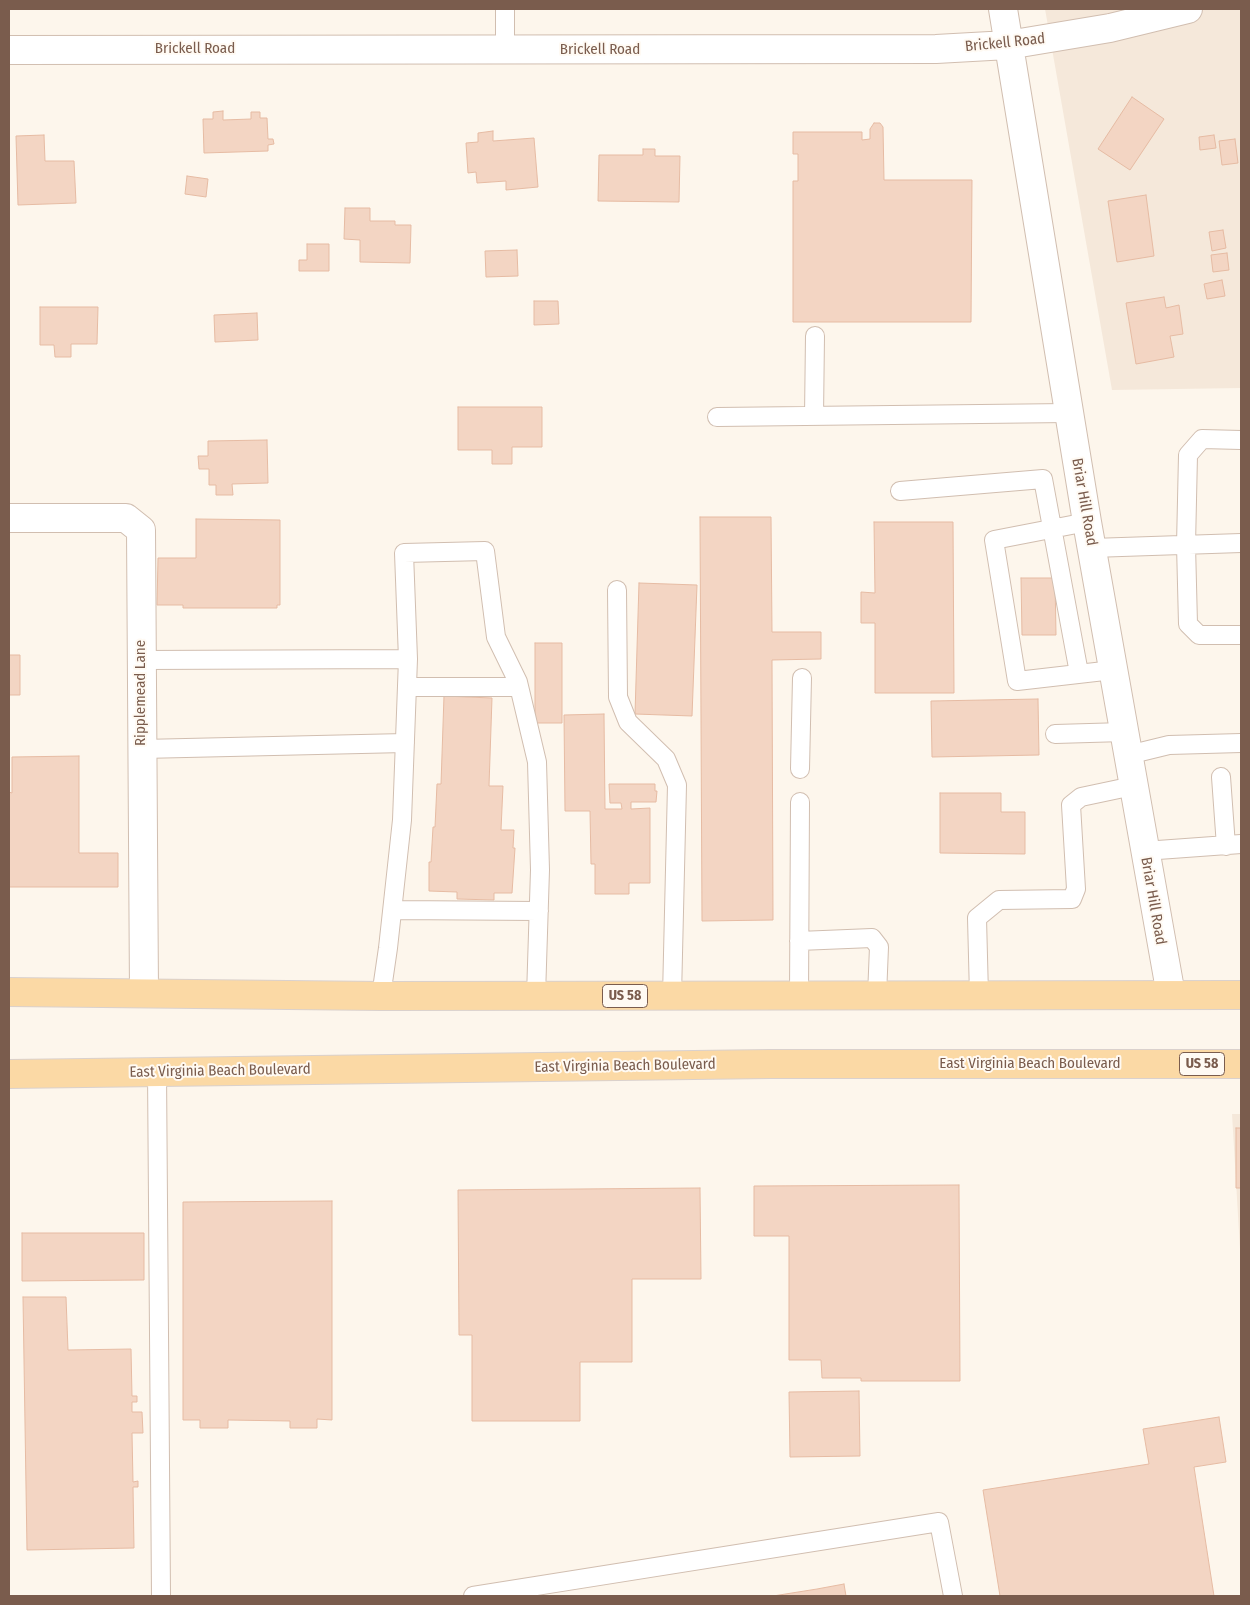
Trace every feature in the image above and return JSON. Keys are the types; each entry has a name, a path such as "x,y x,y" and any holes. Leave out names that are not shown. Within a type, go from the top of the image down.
{"main road":[{"name":"US 58","path":"9,992 381,996 1241,995"},
{"name":"East Virginia Beach Boulevard","path":"9,1074 760,1064 1241,1064"}],"street":[{"name":"Briar Hill Road","path":"1003,9 1068,414 1171,995"},
{"name":"Brickell Road","path":"9,50 936,49 1008,45 1110,28 1188,9"},
{"name":"Ripplemead Lane","path":"9,518 126,518 141,530 144,993"}],"lane":[{"path":"505,9 505,50"},
{"path":"814,336 814,416"},
{"path":"717,417 1068,414"},
{"path":"1241,440 1202,439 1188,455 1186,545 1188,624 1199,636 1241,635"},
{"path":"900,491 1043,479 1078,674"},
{"path":"1113,670 1017,681 994,540 1053,528 1089,535 1186,545 1241,543"},
{"path":"381,996 393,910 402,820 408,659 404,553 485,551 496,637 519,687 537,762 539,911 536,996"},
{"path":"617,590 618,696 628,722 666,759 677,785 672,996"},
{"path":"141,660 408,659"},
{"path":"800,769 802,678"},
{"path":"407,687 519,687"},
{"path":"1055,734 1126,743 1168,745 1241,743"},
{"path":"142,749 405,744"},
{"path":"1144,851 1234,845 1221,777"},
{"path":"979,995 977,918 999,900 1072,899 1076,889 1072,805 1081,797 1133,786"},
{"path":"799,996 800,802"},
{"path":"393,910 539,911"},
{"path":"799,941 872,938 878,946 877,996"},
{"path":"157,1071 161,1596"},
{"path":"473,1596 939,1522 953,1596"}],"shaded area":[{"path":"1045,9 1241,9 1241,388 1112,390"},
{"path":"1232,1114 1241,1114 1241,1266"}],"building":[{"path":"1132,97 1164,119 1130,170 1098,149"},
{"path":"223,111 223,120 251,119 251,112 260,112 260,118 267,118 268,139 273,139 274,144 268,145 268,151 204,153 203,119 213,119 213,112"},
{"path":"874,123 880,123 883,127 884,180 972,180 971,322 793,322 793,181 798,181 798,154 793,154 793,132 862,132 862,140 870,139 870,129"},
{"path":"493,131 493,141 534,138 538,187 506,190 506,181 477,183 476,172 468,173 466,143 478,142 478,133"},
{"path":"44,135 45,161 74,161 76,203 18,205 16,136"},
{"path":"1214,135 1216,148 1200,150 1199,137"},
{"path":"1235,139 1238,163 1222,165 1219,141"},
{"path":"643,149 655,149 655,156 680,156 679,202 598,201 599,155 643,155"},
{"path":"187,176 208,179 206,197 185,194"},
{"path":"1146,195 1154,256 1117,262 1108,201"},
{"path":"345,208 370,208 370,221 395,221 395,225 411,225 410,263 360,262 360,240 344,239"},
{"path":"1223,230 1226,248 1212,251 1209,232"},
{"path":"307,244 329,244 329,271 299,271 299,260 307,260"},
{"path":"517,250 518,276 486,277 485,251"},
{"path":"1227,253 1229,270 1213,272 1211,255"},
{"path":"1222,280 1225,296 1207,299 1204,284"},
{"path":"1164,297 1166,308 1179,305 1183,334 1170,336 1174,357 1136,364 1126,303"},
{"path":"534,301 558,301 559,324 534,325"},
{"path":"40,307 98,307 97,344 71,344 71,357 55,357 54,345 40,345"},
{"path":"257,313 258,340 215,342 214,315"},
{"path":"458,407 542,407 542,447 512,447 512,464 492,464 492,450 458,450"},
{"path":"267,440 268,483 232,484 233,495 216,495 216,485 209,485 209,469 199,469 198,456 208,456 208,441"},
{"path":"700,517 771,517 772,632 821,632 821,659 772,660 773,920 702,921"},
{"path":"196,519 280,520 280,605 277,605 277,608 183,608 183,605 157,605 158,558 196,558"},
{"path":"874,522 953,522 954,693 875,693 875,623 861,623 861,592 875,593"},
{"path":"1021,578 1055,578 1056,635 1022,635"},
{"path":"639,583 697,585 692,716 635,714"},
{"path":"535,643 562,643 562,723 535,723"},
{"path":"9,655 20,655 20,695 9,695"},
{"path":"444,696 492,698 489,786 503,786 501,830 514,830 513,848 515,848 512,893 494,893 494,900 457,899 457,892 429,891 429,862 431,862 433,827 435,827 437,784 441,784"},
{"path":"1038,699 1039,755 932,757 931,701"},
{"path":"604,714 605,809 622,809 621,803 610,803 609,784 655,784 655,791 657,791 656,802 631,802 631,809 650,808 650,883 629,883 629,894 595,894 595,864 591,864 590,811 565,811 564,715"},
{"path":"79,756 79,853 118,853 118,887 9,887 9,792 12,793 12,757"},
{"path":"940,793 1001,793 1001,812 1025,812 1025,854 940,853"},
{"path":"1236,1128 1241,1128 1241,1188 1236,1188"},
{"path":"959,1185 960,1381 861,1381 861,1378 822,1378 821,1360 789,1360 789,1236 754,1236 754,1186"},
{"path":"700,1188 701,1279 632,1279 632,1362 580,1362 580,1421 472,1421 472,1335 459,1335 458,1190"},
{"path":"332,1201 332,1420 317,1419 317,1428 290,1428 290,1421 228,1420 228,1428 200,1428 200,1420 183,1420 183,1202"},
{"path":"22,1233 144,1233 144,1280 22,1281"},
{"path":"23,1297 66,1297 68,1350 131,1349 132,1396 137,1396 137,1402 132,1402 132,1412 142,1412 143,1433 132,1433 133,1482 138,1481 138,1487 133,1487 134,1548 27,1550"},
{"path":"859,1391 860,1456 790,1457 789,1392"},
{"path":"1219,1417 1226,1462 1194,1467 1214,1596 1000,1596 983,1490 1149,1464 1143,1429"},
{"path":"844,1584 846,1596 773,1596 817,1589"}]}
